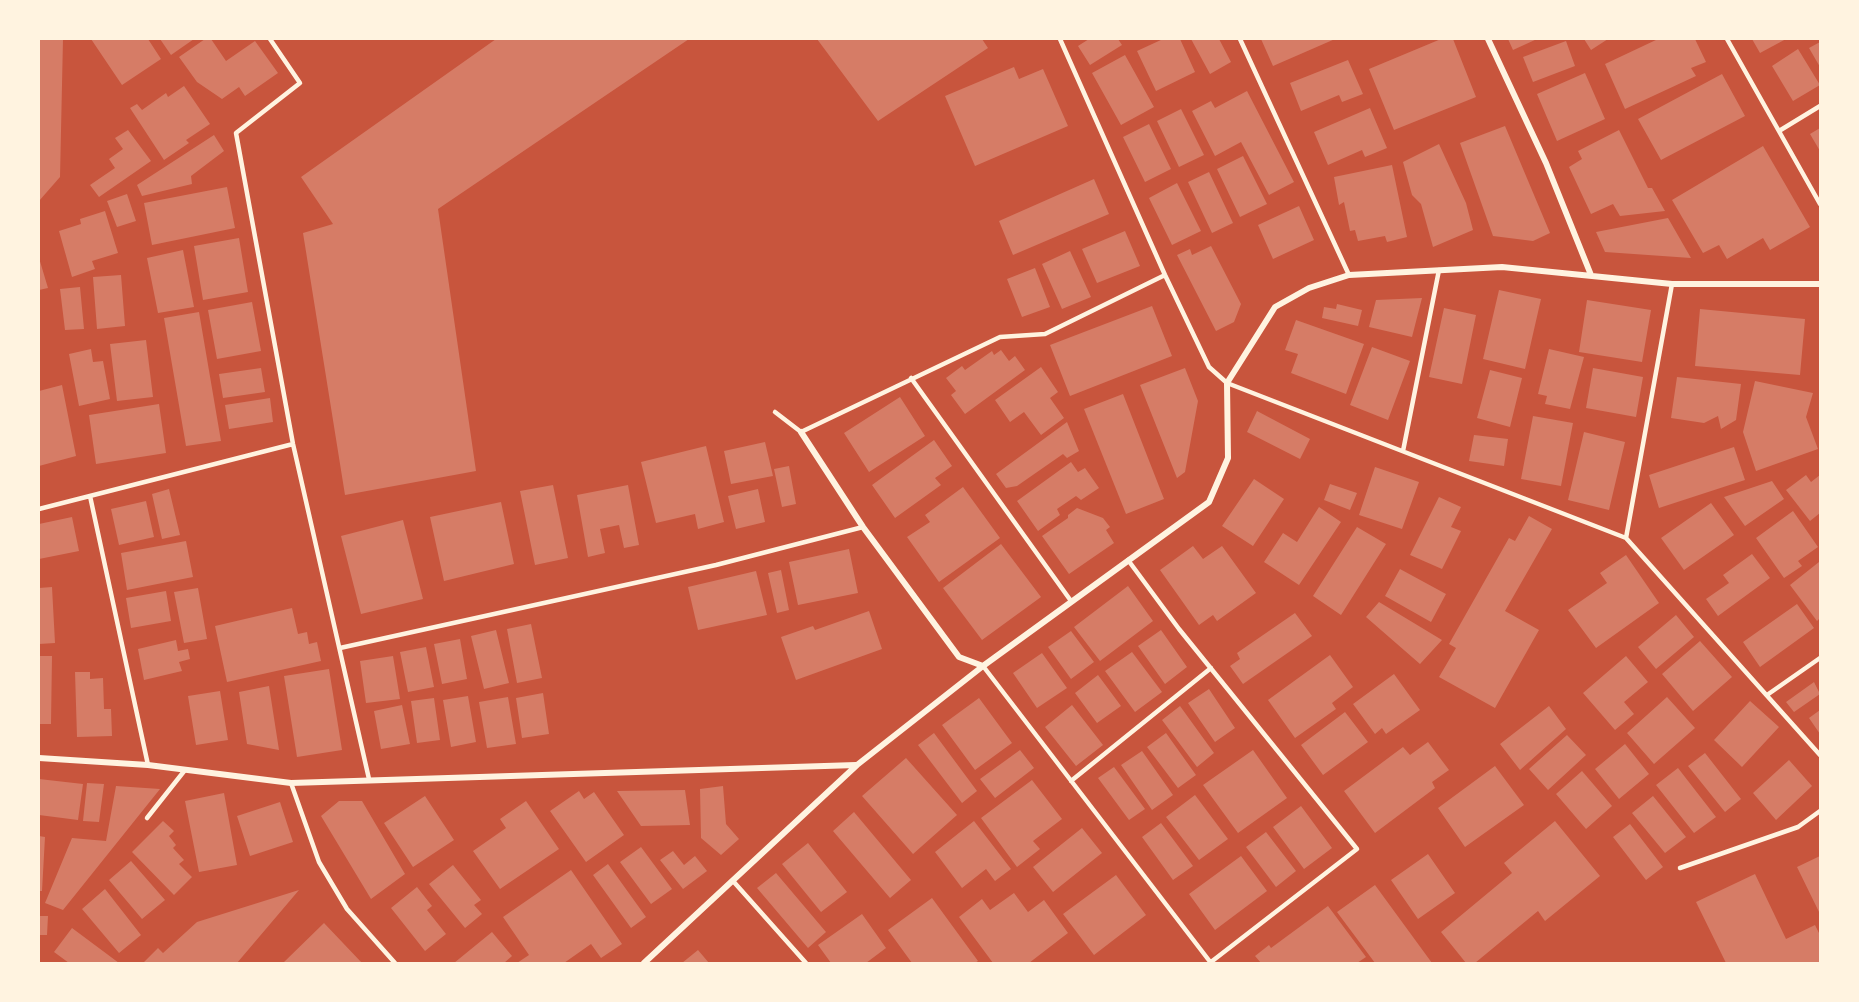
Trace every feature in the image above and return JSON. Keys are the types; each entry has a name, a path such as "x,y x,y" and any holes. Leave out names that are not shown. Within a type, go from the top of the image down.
{"street":[{"path":"1488,39 1546,163 1590,274"},
{"path":"644,963 857,765 982,666 1209,502 1228,458 1227,383 1275,307 1309,288 1349,275 1502,267 1672,284 1820,284"},
{"path":"801,432 863,527 959,657 982,666"},
{"path":"39,758 148,765 291,783 857,765"}],"lane":[{"path":"270,39 300,83 236,133 293,444 369,779"},
{"path":"1060,39 1165,275 1209,367 1227,383 1626,538 1820,755"},
{"path":"1240,39 1349,275"},
{"path":"1727,39 1820,204"},
{"path":"1779,131 1820,106"},
{"path":"1403,451 1439,270"},
{"path":"775,412 801,432 1000,337 1045,334 1165,275"},
{"path":"1626,538 1672,284"},
{"path":"911,378 1071,602"},
{"path":"39,509 293,444"},
{"path":"90,496 148,765"},
{"path":"340,648 716,565 863,527"},
{"path":"982,666 1211,963 1357,849 1211,669 1128,560"},
{"path":"1767,694 1820,658"},
{"path":"1071,781 1211,669"},
{"path":"147,818 185,770"},
{"path":"291,783 319,862 347,909 395,963"},
{"path":"1680,868 1798,827 1820,811"},
{"path":"733,881 806,963"}],"building":[{"path":"39,39 63,39 60,177 39,201"},
{"path":"91,39 148,39 161,59 122,85"},
{"path":"160,39 194,39 171,55"},
{"path":"205,39 211,39 226,61 255,41 278,73 245,96 239,87 222,99 197,82 179,57"},
{"path":"496,39 689,39 438,209 476,471 345,495 303,233 333,224 301,177"},
{"path":"817,39 982,39 988,48 878,121"},
{"path":"1089,39 1118,39 1122,45 1090,65 1078,46"},
{"path":"1163,39 1180,39 1195,72 1156,91 1137,51"},
{"path":"1191,39 1219,39 1231,62 1210,74"},
{"path":"1261,39 1335,39 1273,66"},
{"path":"1441,39 1453,39 1476,97 1394,130 1369,69"},
{"path":"1508,39 1537,39 1513,50"},
{"path":"1584,39 1608,39 1591,50"},
{"path":"1658,39 1695,39 1706,62 1691,68 1696,76 1625,109 1605,64"},
{"path":"1752,39 1786,39 1760,53"},
{"path":"1566,41 1575,66 1533,82 1523,57"},
{"path":"1820,42 1820,67 1809,48"},
{"path":"1798,49 1820,85 1793,101 1772,66"},
{"path":"1125,55 1154,107 1121,125 1092,73"},
{"path":"1348,60 1363,94 1342,102 1339,95 1301,111 1290,83"},
{"path":"1014,67 1019,79 1043,69 1068,126 975,166 945,96"},
{"path":"1585,73 1605,119 1557,141 1537,94"},
{"path":"1722,74 1745,116 1661,160 1638,119"},
{"path":"184,86 210,124 186,140 189,143 164,160 130,108 137,104 142,110 166,93 168,97"},
{"path":"1247,91 1294,182 1269,195 1241,142 1215,156 1192,111 1211,101 1215,108"},
{"path":"1370,108 1387,148 1365,157 1362,150 1328,165 1314,132"},
{"path":"1181,109 1204,155 1179,167 1157,121"},
{"path":"1149,124 1171,169 1145,182 1123,137"},
{"path":"1505,126 1550,233 1533,241 1493,236 1460,143"},
{"path":"1820,128 1820,151 1810,134"},
{"path":"128,130 151,161 99,197 90,185 115,168 109,159 123,149 115,138"},
{"path":"1619,130 1648,188 1652,188 1665,211 1620,216 1613,204 1591,214 1569,167 1582,159 1578,151"},
{"path":"214,135 224,151 191,176 192,184 142,196 137,185"},
{"path":"1439,144 1466,203 1473,230 1433,247 1421,204 1412,195 1403,162"},
{"path":"1763,146 1810,227 1770,250 1763,238 1727,259 1719,245 1703,253 1672,200"},
{"path":"1243,156 1267,204 1240,217 1217,169"},
{"path":"1392,165 1407,237 1387,242 1385,236 1358,241 1355,230 1350,231 1344,202 1339,205 1334,177"},
{"path":"1209,172 1233,223 1212,233 1188,182"},
{"path":"1094,179 1109,214 1013,255 999,221"},
{"path":"1177,183 1201,231 1172,245 1149,198"},
{"path":"227,187 235,228 152,245 144,203"},
{"path":"127,194 136,221 117,227 107,201"},
{"path":"1299,206 1314,240 1273,259 1258,225"},
{"path":"105,211 118,253 92,261 95,269 72,277 59,231 81,224 80,219"},
{"path":"1668,218 1691,258 1605,252 1596,232"},
{"path":"1125,231 1140,266 1097,283 1082,249"},
{"path":"239,238 248,292 203,300 194,246"},
{"path":"1211,246 1241,304 1234,322 1216,331 1177,255 1190,249 1192,255"},
{"path":"183,250 194,307 158,313 147,258"},
{"path":"1070,251 1091,297 1062,309 1042,264"},
{"path":"39,258 48,288 39,290"},
{"path":"1035,268 1050,307 1022,317 1007,279"},
{"path":"121,275 125,326 97,329 93,277"},
{"path":"80,287 84,329 65,330 60,289"},
{"path":"1499,290 1541,299 1525,369 1483,359"},
{"path":"1422,298 1412,337 1369,327 1376,300"},
{"path":"1587,300 1651,310 1642,362 1579,352"},
{"path":"252,302 261,351 217,359 208,310"},
{"path":"1337,304 1362,310 1358,326 1322,318 1324,307 1336,309"},
{"path":"1152,306 1172,356 1070,396 1050,345"},
{"path":"1444,308 1476,315 1462,384 1429,377"},
{"path":"1700,309 1805,319 1800,375 1695,366"},
{"path":"199,312 221,441 186,446 164,318"},
{"path":"1296,320 1364,344 1346,394 1291,373 1298,354 1285,350"},
{"path":"146,340 153,397 117,401 110,344"},
{"path":"1372,347 1410,361 1388,420 1350,405"},
{"path":"91,349 93,362 103,361 110,399 79,406 69,354"},
{"path":"1549,349 1584,357 1570,409 1545,404 1547,396 1538,394"},
{"path":"1001,350 1009,361 1015,356 1025,370 965,414 951,395 956,391 946,378 962,366 965,370 992,351 994,355"},
{"path":"1041,367 1058,392 1050,398 1064,418 1041,435 1024,412 1010,422 995,400"},
{"path":"261,368 265,392 223,398 219,374"},
{"path":"1185,368 1198,401 1185,472 1177,478 1140,385"},
{"path":"1593,368 1643,377 1636,417 1586,408"},
{"path":"1490,370 1522,378 1510,427 1477,418"},
{"path":"1677,377 1741,384 1736,420 1721,429 1718,416 1704,423 1671,418"},
{"path":"1755,381 1813,393 1806,417 1818,449 1756,471 1743,432"},
{"path":"62,385 76,456 39,466 39,391"},
{"path":"1123,394 1164,499 1126,514 1084,409"},
{"path":"900,397 925,436 869,472 844,433"},
{"path":"270,398 273,422 229,429 225,405"},
{"path":"159,404 166,453 96,464 89,415"},
{"path":"1257,411 1310,439 1300,459 1247,432"},
{"path":"1533,416 1573,423 1561,486 1521,479"},
{"path":"1067,422 1079,451 1067,458 1063,454 1017,486 1006,488 996,474"},
{"path":"1584,432 1625,442 1609,510 1568,500"},
{"path":"1474,435 1508,439 1504,466 1469,461"},
{"path":"934,440 952,466 935,478 941,485 895,518 872,485"},
{"path":"765,442 773,476 731,484 724,451"},
{"path":"706,446 724,522 698,529 695,514 656,523 641,462"},
{"path":"1734,447 1745,480 1659,508 1649,475"},
{"path":"1071,462 1078,472 1085,468 1099,488 1081,500 1076,496 1057,509 1060,515 1038,531 1017,501"},
{"path":"789,466 796,504 782,507 774,469"},
{"path":"1375,467 1419,482 1402,529 1359,515"},
{"path":"1806,475 1811,482 1820,475 1820,513 1810,521 1786,490"},
{"path":"1254,479 1284,499 1253,546 1222,526"},
{"path":"1772,481 1784,499 1745,526 1724,497"},
{"path":"1330,484 1357,493 1350,510 1324,500"},
{"path":"553,485 568,558 535,565 520,491"},
{"path":"628,485 639,545 624,548 619,525 600,529 605,553 588,557 577,495"},
{"path":"963,487 1000,538 939,582 907,537 930,522 925,515"},
{"path":"169,489 180,535 162,539 152,494"},
{"path":"758,489 765,522 736,529 728,496"},
{"path":"1439,497 1461,507 1451,527 1461,531 1442,569 1410,555"},
{"path":"146,501 154,537 119,545 111,509"},
{"path":"501,502 514,564 444,581 430,517"},
{"path":"1711,503 1734,535 1684,570 1661,538"},
{"path":"1319,507 1341,522 1299,585 1264,562 1283,533 1297,542"},
{"path":"1077,508 1103,518 1110,527 1106,530 1114,543 1069,574 1042,536 1068,518 1068,515"},
{"path":"1793,511 1818,547 1798,561 1802,566 1784,578 1756,538"},
{"path":"1529,516 1552,529 1505,611 1539,630 1495,708 1439,677 1456,648 1449,644 1509,538 1515,541"},
{"path":"72,517 79,551 39,559 39,524"},
{"path":"403,520 423,599 361,614 341,536"},
{"path":"1357,527 1386,544 1341,615 1313,596"},
{"path":"186,541 193,577 127,590 121,553"},
{"path":"1001,544 1041,597 982,640 943,588"},
{"path":"1193,546 1203,559 1222,546 1256,593 1217,621 1213,615 1199,625 1160,570"},
{"path":"849,549 858,593 798,605 789,562"},
{"path":"1752,554 1770,578 1718,616 1706,599 1729,583 1723,575"},
{"path":"1626,555 1659,603 1596,648 1568,610 1607,583 1600,573"},
{"path":"1819,562 1820,618 1817,621 1790,585"},
{"path":"1400,569 1446,594 1431,622 1385,596"},
{"path":"781,570 789,610 777,613 768,573"},
{"path":"756,571 767,615 698,630 688,587"},
{"path":"1128,586 1153,621 1100,661 1074,627"},
{"path":"52,587 55,643 39,644 39,588"},
{"path":"198,588 207,639 184,643 174,592"},
{"path":"166,591 171,621 131,628 126,598"},
{"path":"1379,602 1442,640 1420,664 1366,617"},
{"path":"1797,604 1814,628 1760,667 1743,642"},
{"path":"292,608 298,634 307,632 309,644 317,642 321,661 227,682 215,626"},
{"path":"869,611 882,649 796,680 781,637 813,626 815,630"},
{"path":"1295,613 1312,636 1243,684 1230,666 1240,659 1237,653"},
{"path":"1676,615 1694,637 1656,669 1638,647"},
{"path":"531,624 542,678 517,683 507,629"},
{"path":"496,630 509,683 484,689 471,636"},
{"path":"1161,630 1187,667 1165,684 1138,646"},
{"path":"1071,631 1094,662 1071,679 1048,647"},
{"path":"460,639 467,679 442,684 434,644"},
{"path":"176,640 178,651 188,649 190,659 179,662 182,671 144,680 138,649"},
{"path":"1700,641 1732,677 1693,711 1662,674"},
{"path":"426,647 434,687 408,692 400,652"},
{"path":"1132,652 1162,692 1135,712 1105,671"},
{"path":"1042,653 1067,688 1037,708 1013,673"},
{"path":"1330,655 1353,687 1332,703 1336,709 1295,738 1268,700"},
{"path":"39,656 52,656 51,724 39,724"},
{"path":"393,656 400,699 366,703 360,661"},
{"path":"1626,656 1648,682 1624,702 1634,714 1615,730 1583,693"},
{"path":"329,669 342,750 297,757 284,676"},
{"path":"75,672 90,672 90,679 103,678 104,709 111,709 112,736 77,737"},
{"path":"1394,674 1420,710 1386,734 1382,728 1375,734 1353,704"},
{"path":"1098,675 1121,706 1097,723 1075,693"},
{"path":"1814,682 1820,694 1794,712 1786,702"},
{"path":"269,686 279,750 247,744 239,692"},
{"path":"1209,689 1235,728 1215,742 1188,703"},
{"path":"220,691 228,740 196,745 188,696"},
{"path":"543,693 549,734 522,738 516,698"},
{"path":"468,696 476,742 451,747 443,700"},
{"path":"508,697 516,744 487,748 479,702"},
{"path":"1667,697 1695,728 1654,764 1627,733"},
{"path":"434,698 440,740 417,743 411,701"},
{"path":"979,698 1012,743 975,770 942,725"},
{"path":"1750,701 1779,727 1742,767 1714,740"},
{"path":"402,705 410,744 381,749 374,711"},
{"path":"1072,705 1103,745 1076,766 1045,727"},
{"path":"1180,706 1214,753 1197,767 1162,720"},
{"path":"1549,706 1566,729 1520,770 1500,744"},
{"path":"1820,710 1820,734 1809,718"},
{"path":"1345,712 1368,742 1323,775 1301,745"},
{"path":"934,733 977,791 962,803 918,745"},
{"path":"1166,733 1196,775 1178,788 1147,747"},
{"path":"1567,735 1586,755 1548,790 1529,769"},
{"path":"1428,742 1449,770 1432,782 1435,788 1375,833 1344,791 1403,747 1410,755"},
{"path":"1625,744 1649,774 1619,799 1595,769"},
{"path":"1020,750 1034,768 995,798 980,779"},
{"path":"1253,750 1287,798 1238,833 1203,785"},
{"path":"1142,751 1173,795 1152,810 1121,765"},
{"path":"1705,753 1741,799 1725,812 1688,766"},
{"path":"906,758 957,815 913,854 862,796"},
{"path":"1789,760 1812,786 1776,820 1753,793"},
{"path":"1495,766 1524,805 1465,847 1438,808"},
{"path":"1114,767 1145,809 1129,820 1098,778"},
{"path":"1678,768 1716,817 1694,833 1656,785"},
{"path":"1582,771 1612,806 1586,829 1556,794"},
{"path":"39,779 83,784 78,820 39,815"},
{"path":"1032,780 1062,819 1033,841 1040,849 1017,867 981,818"},
{"path":"87,783 104,784 99,822 83,821"},
{"path":"116,786 160,789 63,910 45,903 72,838 106,841"},
{"path":"723,786 726,824 739,839 721,855 701,838 700,789"},
{"path":"685,790 690,825 641,826 617,791"},
{"path":"579,791 584,799 594,792 624,835 586,862 550,811"},
{"path":"224,793 237,865 199,872 185,801"},
{"path":"1195,795 1228,839 1199,860 1166,817"},
{"path":"425,796 454,840 413,867 384,823"},
{"path":"1653,796 1686,837 1665,853 1632,813"},
{"path":"339,801 362,801 405,874 371,899 321,816"},
{"path":"526,801 559,849 500,889 473,851 506,828 500,819"},
{"path":"280,802 293,842 250,856 237,816"},
{"path":"1301,806 1332,848 1304,869 1273,827"},
{"path":"854,812 911,880 890,898 833,831"},
{"path":"163,821 174,831 169,836 176,845 173,848 184,860 179,864 192,877 174,895 132,852"},
{"path":"974,821 1011,869 995,881 986,869 962,888 935,852"},
{"path":"1555,821 1600,876 1545,921 1538,911 1475,963 1466,963 1441,932 1512,873 1504,863"},
{"path":"1161,823 1193,866 1173,880 1142,837"},
{"path":"1630,824 1663,867 1646,880 1613,837"},
{"path":"1082,828 1102,853 1053,892 1033,867"},
{"path":"1266,832 1296,871 1276,887 1246,847"},
{"path":"39,836 45,837 42,891 39,891"},
{"path":"808,843 847,892 821,912 782,864"},
{"path":"641,847 672,889 651,904 620,862"},
{"path":"673,851 684,865 695,856 707,871 683,889 660,860"},
{"path":"1428,854 1455,893 1418,919 1391,880"},
{"path":"1241,856 1267,891 1215,930 1189,894"},
{"path":"1820,856 1820,914 1797,867"},
{"path":"131,861 165,900 142,919 109,880"},
{"path":"608,864 646,917 631,928 593,875"},
{"path":"453,865 481,900 474,905 482,914 465,928 429,884"},
{"path":"571,870 622,944 601,958 591,944 564,963 517,963 529,955 503,917"},
{"path":"776,873 826,932 808,948 757,888"},
{"path":"1755,874 1786,939 1815,925 1820,935 1820,963 1726,963 1696,902"},
{"path":"1116,875 1146,915 1094,955 1063,914"},
{"path":"1375,885 1432,963 1375,963 1337,912"},
{"path":"417,887 432,906 427,910 446,934 425,951 391,908"},
{"path":"105,889 141,935 119,953 82,909"},
{"path":"299,890 237,963 143,963 158,948 163,953 197,922"},
{"path":"1014,893 1028,912 1044,900 1068,933 1029,963 993,963 959,917 982,899 990,910"},
{"path":"932,898 978,961 975,963 912,963 888,930"},
{"path":"1328,906 1366,957 1357,963 1261,963 1255,956 1269,945 1271,948"},
{"path":"862,914 886,948 866,963 831,963 818,945"},
{"path":"39,916 48,916 47,935 39,935"},
{"path":"324,923 362,963 283,963"},
{"path":"72,928 119,963 69,963 54,952"},
{"path":"492,932 512,956 504,963 454,963"},
{"path":"698,950 709,963 682,963"}]}
